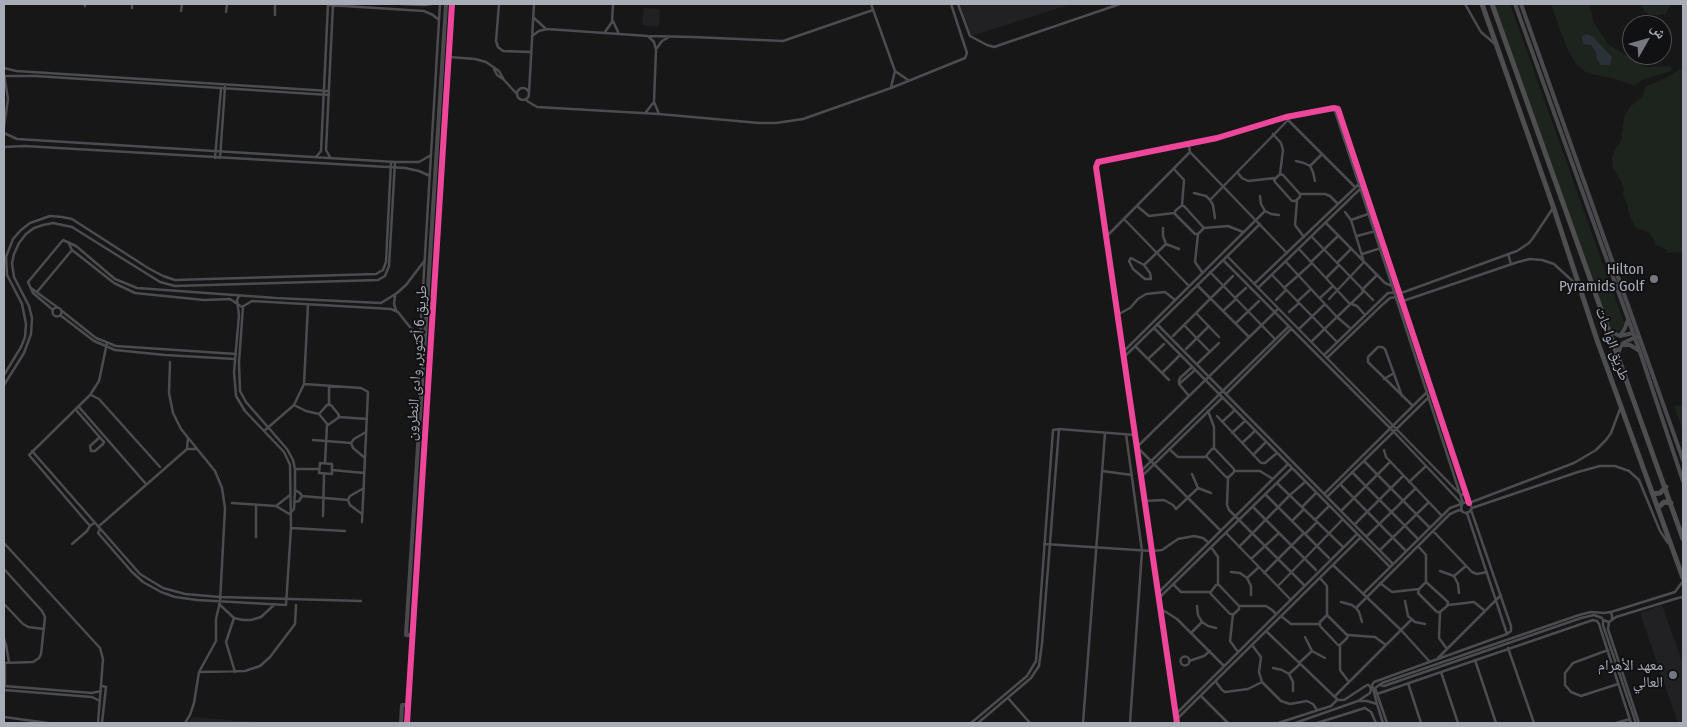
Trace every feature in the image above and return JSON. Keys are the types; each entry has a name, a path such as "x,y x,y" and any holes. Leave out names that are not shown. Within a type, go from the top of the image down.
{"highway":[{"name":"طريق الواحات","path":"1482,4 1554,207 1580,290 1683,579"},
{"name":"طريق الواحات","path":"1492,4 1683,539"},
{"path":"1653,494 1660,493 1666,487"},
{"path":"1658,508 1664,502 1671,503"}],"street":[{"path":"181,10 182,4"},
{"path":"226,12 227,4"},
{"path":"274,15 275,4"},
{"path":"316,157 321,150 328,4 418,10 430,13 439,20"},
{"path":"401,4 431,4"},
{"path":"395,294 394,304 396,310 420,338 440,4"},
{"path":"499,4 496,41 498,47 504,50 530,52"},
{"path":"527,100 529,98 534,4"},
{"path":"604,33 610,26 613,4"},
{"path":"871,4 895,71 908,81"},
{"path":"449,57 481,60 494,67 497,75 522,100 527,100 537,107 759,122 792,121 814,116 891,88 966,56 967,53 951,4"},
{"path":"958,4 970,36 994,47 1120,4"},
{"path":"1465,4 1482,32 1497,45"},
{"path":"1515,4 1683,460"},
{"path":"1521,4 1628,319 1635,332"},
{"path":"331,158 326,150 333,5"},
{"path":"418,5 418,10"},
{"path":"446,6 452,6"},
{"name":"طريق 6 أكتوبر, وادى النطرون","path":"413,635 406,635 446,6"},
{"name":"طريق 6 أكتوبر, وادى النطرون","path":"408,723 452,6"},
{"path":"532,36 539,31 547,29 648,36 783,41 873,10"},
{"path":"533,17 547,29"},
{"path":"612,19 620,34"},
{"path":"648,36 654,42 656,50 654,102 659,114"},
{"path":"656,50 662,41 670,36"},
{"path":"4,68 16,71 329,93"},
{"path":"891,88 895,71"},
{"path":"4,127 7,92 4,76 221,86"},
{"path":"516,93 530,78"},
{"path":"1542,80 1547,78"},
{"path":"215,158 221,86"},
{"path":"220,158 225,87"},
{"path":"522,88 525,88 529,93"},
{"path":"645,113 654,102"},
{"path":"1334,108 1454,472 1461,495 1462,511"},
{"path":"1177,722 1117,315 1096,167 1097,163 1217,138 1334,108 1340,112 1511,626 1511,631 1507,634 1373,682 1372,685 1383,723"},
{"path":"1210,200 1287,119"},
{"path":"1287,119 1355,188 1360,190"},
{"path":"433,130 445,130"},
{"path":"4,133 14,139 391,162 422,161 431,155"},
{"path":"1237,172 1248,181 1276,178 1280,174 1283,150 1281,143 1273,134"},
{"path":"14,139 14,146"},
{"path":"1191,143 1189,147 1190,152 1287,253"},
{"path":"4,147 14,146 391,167 419,171 430,176"},
{"path":"1106,237 1190,152"},
{"path":"1310,166 1322,154"},
{"path":"1296,161 1304,162 1310,166 1315,181"},
{"path":"10,376 5,374 25,337 26,314 7,275 6,257 18,232 34,220 54,216 72,219 148,268 177,280 372,275 381,272 386,262 391,162"},
{"path":"4,385 28,344 32,323 27,299 13,272 13,258 19,243 26,234 37,227 53,223 72,228 165,284 175,286 374,281 382,279 387,274 389,266 395,162"},
{"path":"405,162 405,168"},
{"path":"1137,206 1149,216 1175,213 1182,206 1184,180 1173,169"},
{"path":"1280,174 1300,194 1325,194 1338,204"},
{"path":"1276,178 1275,182 1292,201 1297,200"},
{"path":"1254,284 1358,184"},
{"path":"1258,288 1360,190"},
{"path":"1194,193 1206,196 1210,200 1215,218"},
{"path":"1300,194 1297,200 1296,226 1304,237"},
{"path":"1260,196 1261,204 1265,211 1279,215"},
{"path":"1182,206 1204,228"},
{"path":"1324,355 1388,293 1409,290 1508,254 1528,243 1554,207"},
{"path":"1123,352 1265,211"},
{"path":"1345,212 1351,220 1364,262"},
{"path":"1175,213 1194,234 1198,234"},
{"path":"1328,213 1332,217"},
{"path":"1351,220 1368,214"},
{"path":"1124,219 1189,286"},
{"path":"1326,223 1385,284 1392,286"},
{"path":"1124,358 1260,224"},
{"path":"1206,276 1194,262 1198,234 1204,228 1228,226 1243,232"},
{"path":"1163,228 1166,244 1178,249"},
{"path":"1356,236 1372,232"},
{"path":"1276,300 1298,275 1338,236"},
{"path":"1312,237 1373,300"},
{"path":"238,359 174,356 106,348 60,315 54,315 53,310 33,293 28,283 29,280 61,241 64,240 76,246 120,281 137,288 219,295 376,303 383,302 411,280 425,260"},
{"path":"1378,242 1383,240"},
{"path":"69,244 72,250 117,285 135,293 204,300 232,300 243,306 252,301 396,310"},
{"path":"1144,265 1166,244"},
{"path":"1299,249 1350,304 1356,306 1365,315"},
{"path":"1326,278 1351,249"},
{"path":"1362,254 1378,249"},
{"path":"37,292 72,250"},
{"path":"1508,254 1511,264"},
{"path":"1227,256 1461,495"},
{"path":"88,263 91,259"},
{"path":"1129,259 1135,259 1144,265 1150,273 1151,279 1145,279 1136,273 1130,265 1129,259"},
{"path":"1327,358 1390,298 1397,298 1403,301 1511,264 1534,259 1550,262 1564,272 1580,290"},
{"path":"1223,260 1354,391 1462,504"},
{"path":"1286,262 1337,317 1351,329"},
{"path":"1329,298 1364,262"},
{"path":"1234,272 1238,268"},
{"path":"1210,272 1275,339"},
{"path":"1272,275 1338,342"},
{"path":"1308,345 1377,275"},
{"path":"1173,336 1233,276"},
{"path":"227,278 227,284"},
{"path":"1197,285 1249,337"},
{"path":"1320,298 1333,286"},
{"path":"31,288 60,308 92,335 107,343 122,347 238,354"},
{"path":"1223,311 1246,288"},
{"path":"1289,312 1311,289"},
{"path":"1409,290 1412,298"},
{"path":"1117,315 1130,308 1138,299 1146,294 1165,292 1175,300"},
{"path":"239,296 237,300 241,315"},
{"path":"276,298 276,303"},
{"path":"342,301 342,307"},
{"path":"1236,323 1259,301"},
{"path":"349,302 349,307"},
{"path":"365,308 366,303"},
{"path":"375,308 376,303"},
{"path":"1300,328 1325,304"},
{"path":"1376,304 1380,307"},
{"path":"264,431 294,405 304,384 308,305"},
{"path":"243,306 238,354 239,387 241,394 289,452 295,468 294,508 291,514"},
{"path":"53,310 57,307"},
{"path":"1137,447 1278,309"},
{"path":"60,315 62,311"},
{"path":"1164,311 1167,315"},
{"path":"1196,313 1219,337"},
{"path":"1620,336 1628,319"},
{"path":"1158,324 1393,564"},
{"path":"1184,325 1210,352"},
{"path":"1186,349 1209,326"},
{"path":"1140,472 1289,326"},
{"path":"1154,328 1390,567"},
{"path":"1141,477 1292,329"},
{"path":"1609,330 1615,335 1620,336 1635,332"},
{"path":"1618,355 1622,345 1637,337"},
{"path":"1637,337 1648,378 1683,481"},
{"path":"90,526 29,454 90,395 99,380 107,343"},
{"path":"1197,364 1219,343"},
{"path":"1148,359 1164,344"},
{"path":"1622,345 1630,345 1640,352"},
{"path":"1135,346 1170,380"},
{"path":"1402,396 1385,349 1382,346 1377,348 1368,357 1369,364 1384,379 1402,396 1413,406"},
{"path":"174,350 174,356"},
{"path":"1415,355 1420,354"},
{"path":"1162,373 1180,355"},
{"path":"198,449 187,449 146,484 99,528 98,532 132,572 148,585 175,597 219,603 286,605 291,528 289,462 284,452 245,411 238,400 234,380 238,359"},
{"path":"170,362 169,393 172,409 178,425 215,471 222,488 225,515 220,597 216,619 216,641 199,672 194,703 186,722"},
{"path":"1190,396 1179,384 1180,378 1193,368"},
{"path":"1384,379 1394,373"},
{"path":"1648,378 1653,376"},
{"path":"304,384 361,388 366,390 368,395 362,522"},
{"path":"1651,386 1656,384"},
{"path":"329,386 329,404 339,417"},
{"path":"1354,391 1357,388"},
{"path":"1324,494 1427,392"},
{"path":"90,395 99,399 160,468"},
{"path":"1327,497 1429,397"},
{"path":"319,414 329,404"},
{"path":"294,405 306,411 319,414 327,425 326,463"},
{"path":"1363,594 1450,508 1469,503 1574,463 1596,450 1611,433 1621,406"},
{"path":"77,408 104,441 95,451 91,451 90,446 100,437"},
{"path":"77,408 146,484"},
{"path":"1222,422 1235,410"},
{"path":"1208,411 1214,427 1214,448 1234,471"},
{"path":"1217,416 1260,462 1264,463 1277,453"},
{"path":"327,425 339,417 367,418"},
{"path":"1232,432 1245,421"},
{"path":"971,723 1026,676 1036,661 1052,432 1055,429 1059,429 1135,435"},
{"path":"978,723 1031,678 1039,666 1059,429"},
{"path":"1182,431 1185,434"},
{"path":"1242,443 1255,431"},
{"path":"351,443 366,432"},
{"path":"1083,723 1106,433"},
{"path":"1261,437 1264,433"},
{"path":"1126,434 1142,551 1130,723"},
{"path":"1442,438 1448,437"},
{"path":"187,449 188,438"},
{"path":"313,440 351,443"},
{"path":"1253,455 1266,442"},
{"path":"351,443 352,447 365,458"},
{"path":"1137,447 1221,531"},
{"path":"1207,457 1206,454 1214,448"},
{"path":"1170,449 1176,456 1181,458 1207,457 1228,477"},
{"path":"1384,450 1390,462 1442,516"},
{"path":"32,451 140,574 151,582 176,592 220,597 361,601"},
{"path":"1418,457 1421,453"},
{"path":"1358,460 1378,474 1430,528"},
{"path":"1341,511 1390,462"},
{"path":"320,463 326,463 332,464 332,474 319,473 320,463"},
{"path":"1158,593 1288,464"},
{"path":"1409,482 1426,466"},
{"path":"1467,513 1472,509 1578,472 1600,466 1615,466 1629,471 1640,480 1660,531 1672,548"},
{"path":"295,468 320,469"},
{"path":"1159,598 1292,468"},
{"path":"332,470 364,473"},
{"path":"1102,471 1132,475"},
{"path":"1305,586 1229,510 1227,505 1228,477 1234,471 1260,471 1269,476 1344,547"},
{"path":"1352,472 1418,539"},
{"path":"1446,478 1451,477 1454,472"},
{"path":"323,516 324,474"},
{"path":"1192,474 1198,488 1211,493"},
{"path":"1302,478 1305,474"},
{"path":"1354,524 1404,476"},
{"path":"1239,547 1305,482"},
{"path":"1340,484 1409,554"},
{"path":"348,500 350,496 364,488"},
{"path":"1144,501 1164,500 1176,509 1198,488"},
{"path":"1366,536 1416,488"},
{"path":"295,490 302,496 348,500"},
{"path":"1292,521 1316,493"},
{"path":"1461,495 1467,493"},
{"path":"1265,494 1329,558"},
{"path":"276,506 290,495"},
{"path":"294,502 300,501 302,496"},
{"path":"1454,506 1455,497"},
{"path":"348,500 350,505 362,514"},
{"path":"1380,550 1429,502"},
{"path":"232,503 276,506 291,514"},
{"path":"256,505 256,537"},
{"path":"1253,506 1316,570"},
{"path":"1264,573 1304,534 1329,506"},
{"path":"1245,507 1248,511"},
{"path":"1450,508 1452,512"},
{"path":"1356,608 1452,512 1462,511 1467,513 1507,634"},
{"path":"1278,586 1343,520"},
{"path":"72,544 88,531 94,523"},
{"path":"291,528 345,531"},
{"path":"1433,531 1472,572 1477,574 1487,572"},
{"path":"1226,533 1291,600"},
{"path":"1251,559 1279,533"},
{"path":"1176,714 1357,534"},
{"path":"1044,544 1152,552 1162,550 1178,539 1194,536 1203,538 1208,543"},
{"path":"1177,722 1244,652 1361,538"},
{"path":"4,543 100,648 102,656 98,723"},
{"path":"1380,583 1392,592 1419,589 1426,582 1426,555 1418,546"},
{"path":"1211,547 1218,557 1218,585 1239,606 1266,606 1276,614"},
{"path":"1333,565 1401,630 1430,662"},
{"path":"1454,576 1466,566"},
{"path":"1247,578 1259,567"},
{"path":"4,569 43,612 45,617 39,658 33,662 6,662"},
{"path":"1440,571 1454,576 1460,593"},
{"path":"1231,572 1240,573 1247,578 1251,586 1251,595"},
{"path":"1176,575 1179,578"},
{"path":"1281,616 1291,624 1319,624 1327,615 1327,586 1320,578"},
{"path":"1312,579 1315,583"},
{"path":"1380,685 1384,686 1425,672 1579,615 1591,612 1610,612 1675,592 1683,579"},
{"path":"1426,582 1447,601 1448,605"},
{"path":"1174,584 1181,592 1210,592 1218,585"},
{"path":"1419,589 1418,593 1437,612 1440,612"},
{"path":"1210,592 1230,614 1233,614"},
{"path":"1438,659 1501,595"},
{"path":"1638,723 1608,629 1609,622 1612,619 1643,608 1683,597"},
{"path":"1405,601 1406,611 1411,620 1425,624"},
{"path":"1341,602 1356,608 1362,622"},
{"path":"1448,649 1439,638 1440,612 1448,605 1474,602 1485,611"},
{"path":"219,603 234,618 242,620 258,618 266,614 276,604"},
{"path":"1641,603 1643,608"},
{"path":"4,604 25,626 44,629"},
{"path":"199,672 235,672 255,668 270,656 295,624 296,605"},
{"path":"1197,606 1198,615 1202,622 1216,628"},
{"path":"1238,652 1230,640 1233,614 1239,606"},
{"path":"1631,606 1633,612"},
{"path":"1160,610 1172,614 1224,666"},
{"path":"1610,612 1612,619"},
{"path":"1604,613 1603,625 1618,684 1631,723"},
{"path":"1327,615 1348,635 1375,637 1386,646"},
{"path":"1387,723 1375,687 1382,683 1587,616 1598,615 1609,622"},
{"path":"234,618 226,642 235,672"},
{"path":"1278,723 1331,706 1350,682 1411,620"},
{"path":"1377,694 1593,620 1599,624 1638,723"},
{"path":"1191,633 1202,622"},
{"path":"1319,624 1340,645 1340,670 1350,682"},
{"path":"1266,631 1336,698 1344,700 1367,685 1371,692 1358,701 1296,723"},
{"path":"1340,645 1348,638 1348,635"},
{"path":"1306,637 1312,652 1324,658"},
{"path":"4,640 6,645 4,687"},
{"path":"1518,640 1520,644"},
{"path":"1252,645 1261,657 1259,672 1262,682 1281,701 1290,704 1307,701 1313,704 1317,710"},
{"path":"1508,648 1534,723"},
{"path":"1241,649 1244,652"},
{"path":"1608,650 1573,662 1565,673 1565,685 1571,692 1581,696 1618,684"},
{"path":"1189,660 1204,656 1210,651"},
{"path":"1289,674 1312,652"},
{"path":"1475,660 1496,723"},
{"path":"1273,668 1289,674 1293,682 1293,691"},
{"path":"1425,672 1427,676"},
{"path":"1441,672 1458,723"},
{"path":"1216,681 1225,692 1248,689 1262,682"},
{"path":"1408,683 1421,723"},
{"path":"101,686 106,687 102,723"},
{"path":"4,687 92,693 101,691"},
{"path":"4,687 92,698 100,701"},
{"path":"92,693 92,698"},
{"path":"1005,694 1030,723"},
{"path":"1201,696 1228,723"},
{"path":"1358,701 1370,701 1377,704"},
{"path":"401,723 402,705 409,705"},
{"path":"1317,723 1363,708 1369,710 1376,723"},
{"path":"4,717 48,723"},
{"path":"1616,723 1630,719"}],"shaded area":[{"path":"960,4 1071,4 972,36"},
{"path":"1494,4 1510,4 1624,323 1621,330 1610,329"},
{"path":"1551,4 1589,4 1594,23 1608,44 1622,53 1622,65 1642,65 1645,67 1670,66 1672,69 1671,71 1642,80 1634,86 1619,80 1587,73 1577,65 1569,52"},
{"path":"1640,4 1671,4 1665,14 1650,15 1645,12"},
{"path":"644,8 660,9 659,27 642,25"},
{"path":"1586,34 1592,36 1612,57 1610,65 1601,65 1591,45 1583,44 1582,37"},
{"path":"1683,68 1683,252 1668,253 1665,249 1656,245 1648,232 1636,228 1629,214 1621,181 1613,168 1612,159 1614,151 1621,141 1624,118 1629,108 1643,96 1645,87"},
{"path":"1683,405 1683,431 1674,406"},
{"name":"معهد الأهرام العالي","path":"1662,605 1683,664 1683,723 1678,723 1640,613"},
{"path":"193,717 269,723 187,723"}],"cycle path":[{"path":"407,723 452,4"},
{"path":"1177,723 1096,167 1098,162 1217,138 1286,117 1334,108 1338,109 1469,503"}],"place":[{"name":"Hilton Pyramids Golf","path":"1654,279"},
{"name":"معهد الأهرام العالي","path":"1673,675"}]}
